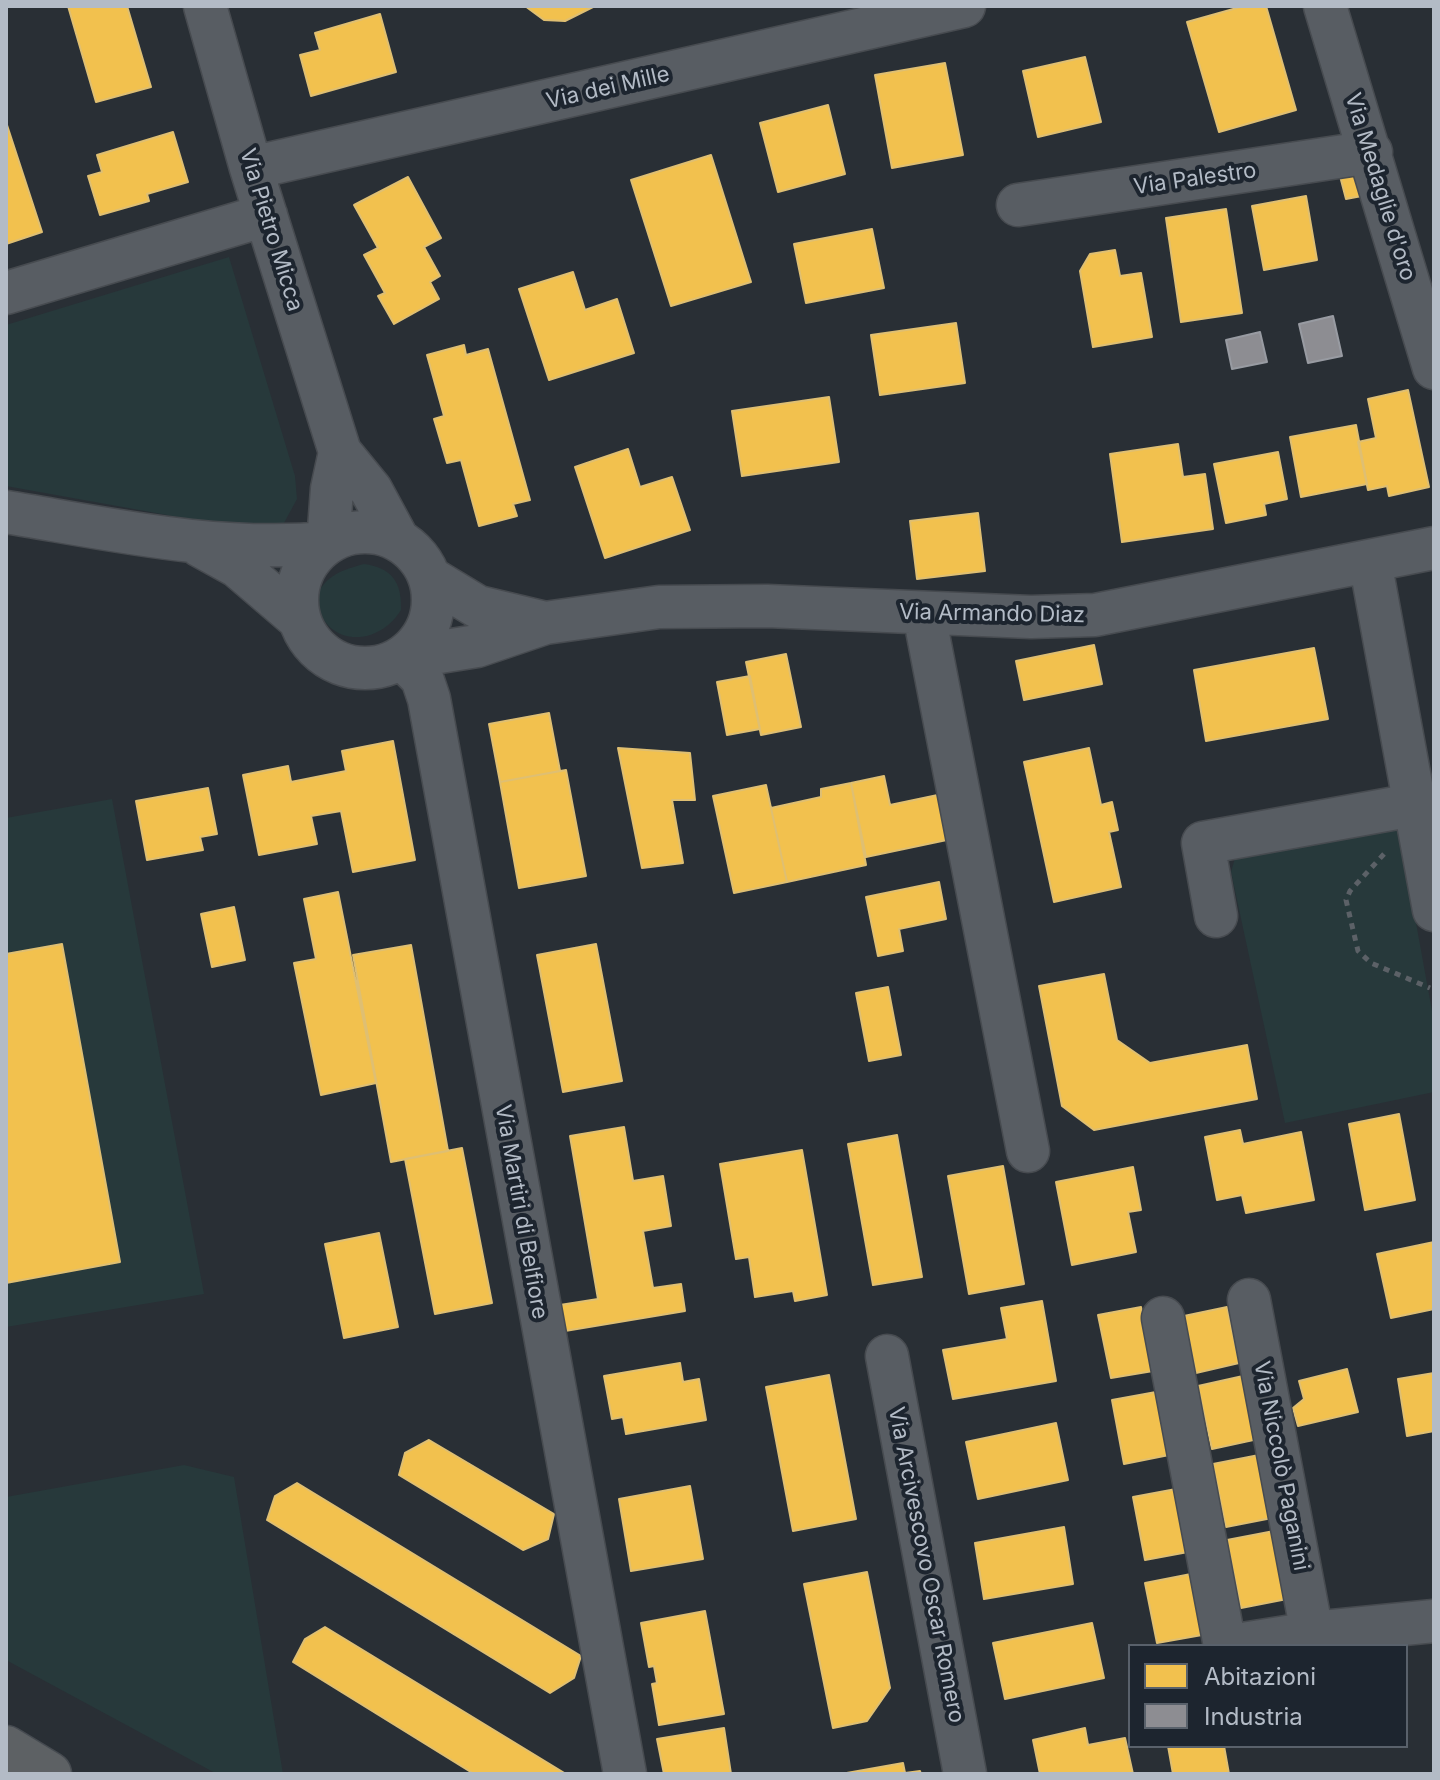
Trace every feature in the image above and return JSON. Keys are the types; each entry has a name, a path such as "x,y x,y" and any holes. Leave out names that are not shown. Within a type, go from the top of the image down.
{"highway":[{"path":"6,1748 49,1774"}],"street":[{"name":"Via Pietro Micca","path":"205,6 251,168 340,452 371,490 398,540"},
{"name":"Via dei Mille","path":"251,168 964,6"},
{"name":"Via Medaglie d'oro","path":"1325,6 1434,368"},
{"name":"Via Palestro","path":"1018,205 1371,152"},
{"path":"6,293 266,215"},
{"name":"Via Pietro Micca","path":"328,543 332,489 340,452"},
{"name":"Via Armando Diaz","path":"6,512 198,544 283,547 328,543 363,532 398,540 412,550 430,578 478,607 545,623"},
{"path":"299,619 296,601 304,568 328,543"},
{"name":"Via Armando Diaz","path":"198,544 237,566 299,619 319,651 347,667 385,666 402,658 477,646 545,623 620,610 691,605 924,614 1095,615 1434,548"},
{"path":"1370,561 1434,910"},
{"path":"402,658 419,642 430,623 434,600 430,578"},
{"path":"924,614 1028,1151"},
{"name":"Via Martiri di Belfiore","path":"402,658 422,678 429,699 625,1774"},
{"path":"1216,916 1203,843 1413,805"},
{"name":"Via Niccolò Paganini","path":"1249,1300 1312,1633"},
{"path":"1163,1318 1227,1644"},
{"name":"Via Arcivescovo Oscar Romero","path":"887,1356 965,1774"},
{"path":"1240,1644 1312,1633 1434,1621"}],"path":[{"path":"1390,848 1350,891 1346,900 1358,951 1371,963 1430,988"}],"shaded area":[{"path":"229,257 295,476 297,499 284,523 256,531 6,486 6,325"},
{"path":"364,564 382,569 393,578 400,592 401,610 391,623 378,631 352,637 328,626 320,614 316,597 336,574"},
{"path":"112,799 204,1294 6,1327 6,818"},
{"path":"1394,827 1399,829 1434,1022 1434,1092 1285,1123 1231,872 1235,858"},
{"path":"184,1465 234,1477 283,1774 217,1774 6,1660 6,1497"}],"building: Abitazioni":[{"path":"68,6 127,6 151,87 96,102"},
{"path":"525,6 595,6 565,21 544,20"},
{"path":"1244,6 1266,6 1296,110 1219,132 1187,22"},
{"path":"380,14 396,72 311,96 300,55 320,50 315,33"},
{"path":"1085,57 1101,122 1038,137 1023,71"},
{"path":"945,63 963,155 892,168 875,75"},
{"path":"828,105 845,174 778,192 760,123"},
{"path":"6,122 42,232 6,244"},
{"path":"173,132 188,182 147,194 149,201 100,215 88,176 102,172 97,155"},
{"path":"711,155 751,282 671,306 631,180"},
{"path":"1361,171 1367,195 1346,199 1340,176"},
{"path":"408,177 441,238 424,247 440,276 430,282 439,299 394,324 378,296 385,293 364,255 378,248 354,205"},
{"path":"1306,196 1317,260 1264,270 1252,206"},
{"path":"1226,209 1242,313 1181,322 1166,218"},
{"path":"872,229 884,288 806,303 794,244"},
{"path":"1115,250 1120,276 1141,273 1152,337 1093,347 1080,271 1090,254"},
{"path":"573,272 585,310 617,299 634,353 549,380 519,289"},
{"path":"956,323 965,383 880,395 871,335"},
{"path":"464,345 466,355 488,349 530,500 513,504 517,516 479,526 461,460 447,463 434,419 444,416 427,355"},
{"path":"1408,390 1429,487 1389,496 1387,486 1368,490 1358,442 1376,438 1368,399"},
{"path":"829,397 839,462 742,476 732,411"},
{"path":"1356,425 1367,484 1301,497 1290,437"},
{"path":"1178,444 1183,477 1205,474 1213,529 1122,542 1110,454"},
{"path":"628,449 640,487 672,477 690,530 605,558 575,467"},
{"path":"1278,452 1287,499 1264,504 1266,515 1226,523 1214,464"},
{"path":"978,513 985,571 917,579 910,521"},
{"path":"1094,645 1102,684 1024,700 1016,661"},
{"path":"1314,648 1328,719 1206,741 1194,670"},
{"path":"786,654 801,727 761,735 746,662"},
{"path":"750,676 760,729 727,735 717,682"},
{"path":"549,713 560,771 500,782 489,724"},
{"path":"393,741 415,860 353,872 341,811 311,816 317,844 259,855 243,775 288,766 291,782 346,771 342,751"},
{"path":"618,748 690,753 695,800 672,800 683,863 642,868"},
{"path":"1089,748 1101,805 1112,802 1118,830 1109,832 1121,887 1054,902 1024,762"},
{"path":"566,770 586,876 519,888 500,782"},
{"path":"884,776 890,805 952,792 961,837 866,857 851,783"},
{"path":"851,783 866,865 787,882 771,808 821,797 821,789"},
{"path":"766,785 787,882 734,893 713,796"},
{"path":"208,788 217,834 200,837 203,850 147,860 136,801"},
{"path":"939,882 946,919 899,929 903,951 878,956 866,897"},
{"path":"338,892 376,1083 321,1095 294,963 316,959 304,899"},
{"path":"234,907 245,960 212,967 201,914"},
{"path":"62,944 120,1262 6,1283 6,954"},
{"path":"596,944 622,1081 563,1092 537,955"},
{"path":"411,945 448,1151 391,1162 353,955"},
{"path":"1104,974 1117,1040 1150,1063 1247,1045 1257,1099 1094,1130 1062,1106 1039,986"},
{"path":"888,987 901,1055 869,1061 856,993"},
{"path":"1399,1114 1415,1200 1365,1210 1349,1124"},
{"path":"624,1127 633,1181 663,1176 671,1226 643,1231 653,1288 681,1284 685,1311 565,1331 560,1305 598,1299 570,1136"},
{"path":"1240,1130 1243,1144 1301,1132 1314,1200 1246,1213 1242,1195 1217,1200 1205,1137"},
{"path":"897,1135 922,1277 873,1285 848,1144"},
{"path":"462,1148 492,1303 435,1314 405,1159"},
{"path":"802,1150 827,1295 795,1301 793,1291 755,1297 749,1257 736,1259 720,1164"},
{"path":"1003,1166 1024,1284 969,1294 948,1176"},
{"path":"1133,1167 1141,1210 1128,1212 1136,1252 1072,1265 1056,1182"},
{"path":"379,1233 398,1327 344,1338 325,1244"},
{"path":"1434,1242 1434,1309 1391,1318 1377,1254"},
{"path":"1042,1301 1056,1381 953,1399 943,1350 1007,1339 1001,1308"},
{"path":"1141,1307 1153,1371 1111,1378 1098,1315"},
{"path":"1227,1307 1239,1363 1196,1373 1184,1316"},
{"path":"680,1363 683,1382 699,1379 706,1420 626,1434 623,1417 612,1419 604,1376"},
{"path":"1347,1369 1358,1412 1298,1426 1293,1408 1304,1399 1299,1381"},
{"path":"1434,1373 1434,1431 1407,1436 1398,1379"},
{"path":"829,1375 856,1519 793,1531 766,1387"},
{"path":"1243,1376 1258,1439 1212,1449 1198,1386"},
{"path":"1156,1392 1169,1455 1124,1464 1112,1400"},
{"path":"1056,1423 1068,1480 978,1499 966,1442"},
{"path":"429,1440 554,1514 548,1539 523,1550 399,1475 405,1453"},
{"path":"1259,1455 1272,1518 1226,1527 1213,1464"},
{"path":"297,1483 581,1656 574,1678 550,1693 267,1520 275,1496"},
{"path":"690,1486 703,1559 631,1571 619,1499"},
{"path":"1176,1489 1188,1552 1145,1560 1133,1497"},
{"path":"1064,1527 1073,1584 984,1599 975,1543"},
{"path":"1274,1531 1287,1599 1241,1608 1227,1540"},
{"path":"867,1572 890,1688 867,1721 833,1728 804,1584"},
{"path":"1191,1574 1202,1635 1157,1643 1145,1583"},
{"path":"705,1611 724,1714 659,1725 652,1684 657,1683 654,1666 649,1667 641,1623"},
{"path":"1092,1623 1104,1678 1005,1699 993,1643"},
{"path":"325,1627 566,1774 474,1774 293,1662 305,1639"},
{"path":"724,1728 731,1774 664,1774 657,1739"},
{"path":"1085,1728 1088,1745 1125,1738 1133,1774 1040,1774 1033,1740"},
{"path":"1168,1748 1224,1748 1229,1774 1173,1774"},
{"path":"903,1763 905,1773 920,1771 921,1774 841,1774"}],"building: Industria":[{"path":"1333,316 1342,356 1308,363 1299,324"},
{"path":"1260,332 1267,362 1232,369 1226,340"}]}
